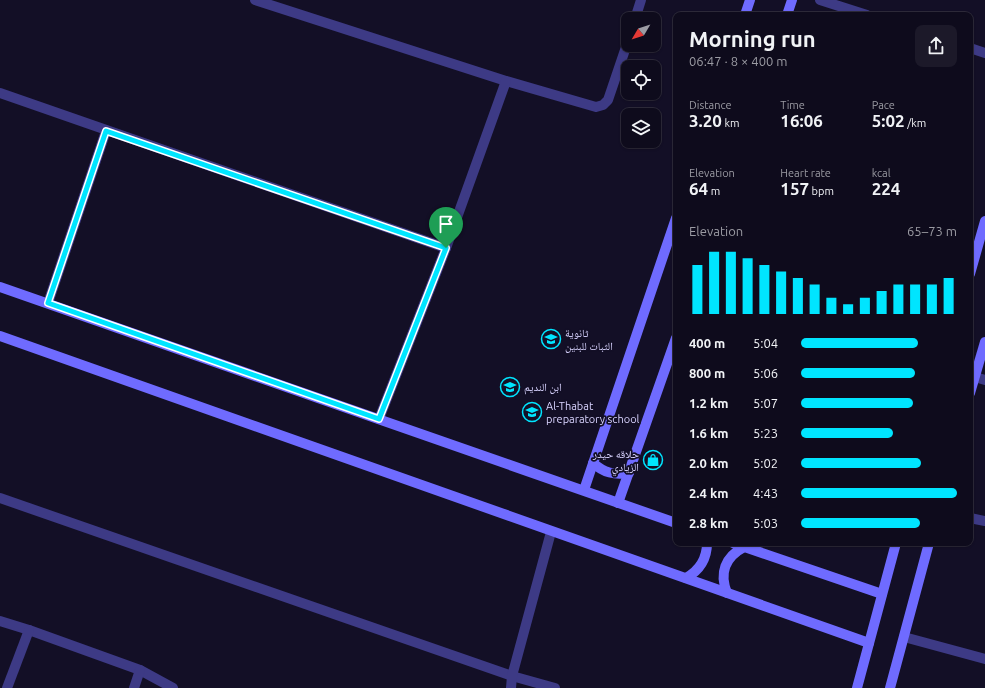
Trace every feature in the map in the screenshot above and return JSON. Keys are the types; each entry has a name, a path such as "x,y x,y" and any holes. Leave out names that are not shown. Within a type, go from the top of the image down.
{"main road":[{"path":"746,12 750,0"},
{"path":"788,12 792,0"},
{"path":"973,257 985,221"},
{"path":"584,490 673,227"},
{"path":"0,287 673,522"},
{"path":"0,336 551,532 869,643"},
{"path":"973,381 985,342"},
{"path":"618,502 673,347"},
{"path":"593,462 606,472 613,474 629,473"},
{"path":"686,578 694,574 700,567 705,559 707,546"},
{"path":"857,688 895,546"},
{"path":"890,688 928,546"},
{"path":"727,593 723,578 727,562 731,556 744,547 882,594"}],"street":[{"path":"255,0 506,81 596,107 603,105 612,94 625,52"},
{"path":"637,12 641,0"},
{"path":"820,0 858,12"},
{"path":"973,49 985,53"},
{"path":"379,419 446,248 506,81"},
{"path":"0,93 446,248"},
{"path":"48,303 106,131"},
{"path":"974,377 985,380"},
{"path":"0,498 512,676 555,688"},
{"path":"973,519 985,522"},
{"path":"510,688 551,532"},
{"path":"0,621 140,670 173,688"},
{"path":"7,688 29,630"},
{"path":"904,637 985,659"},
{"path":"134,688 140,670"}],"place":[{"name":"ثانوية الثبات للبنين","path":"551,339"},
{"name":"ابن النديم","path":"510,387"},
{"name":"Al-Thabat preparatory school","path":"532,412"},
{"name":"حلاقه حيدر الزيادي","path":"653,460"}],"route":[{"path":"106,131 446,248 379,419 48,303 106,131"}]}
